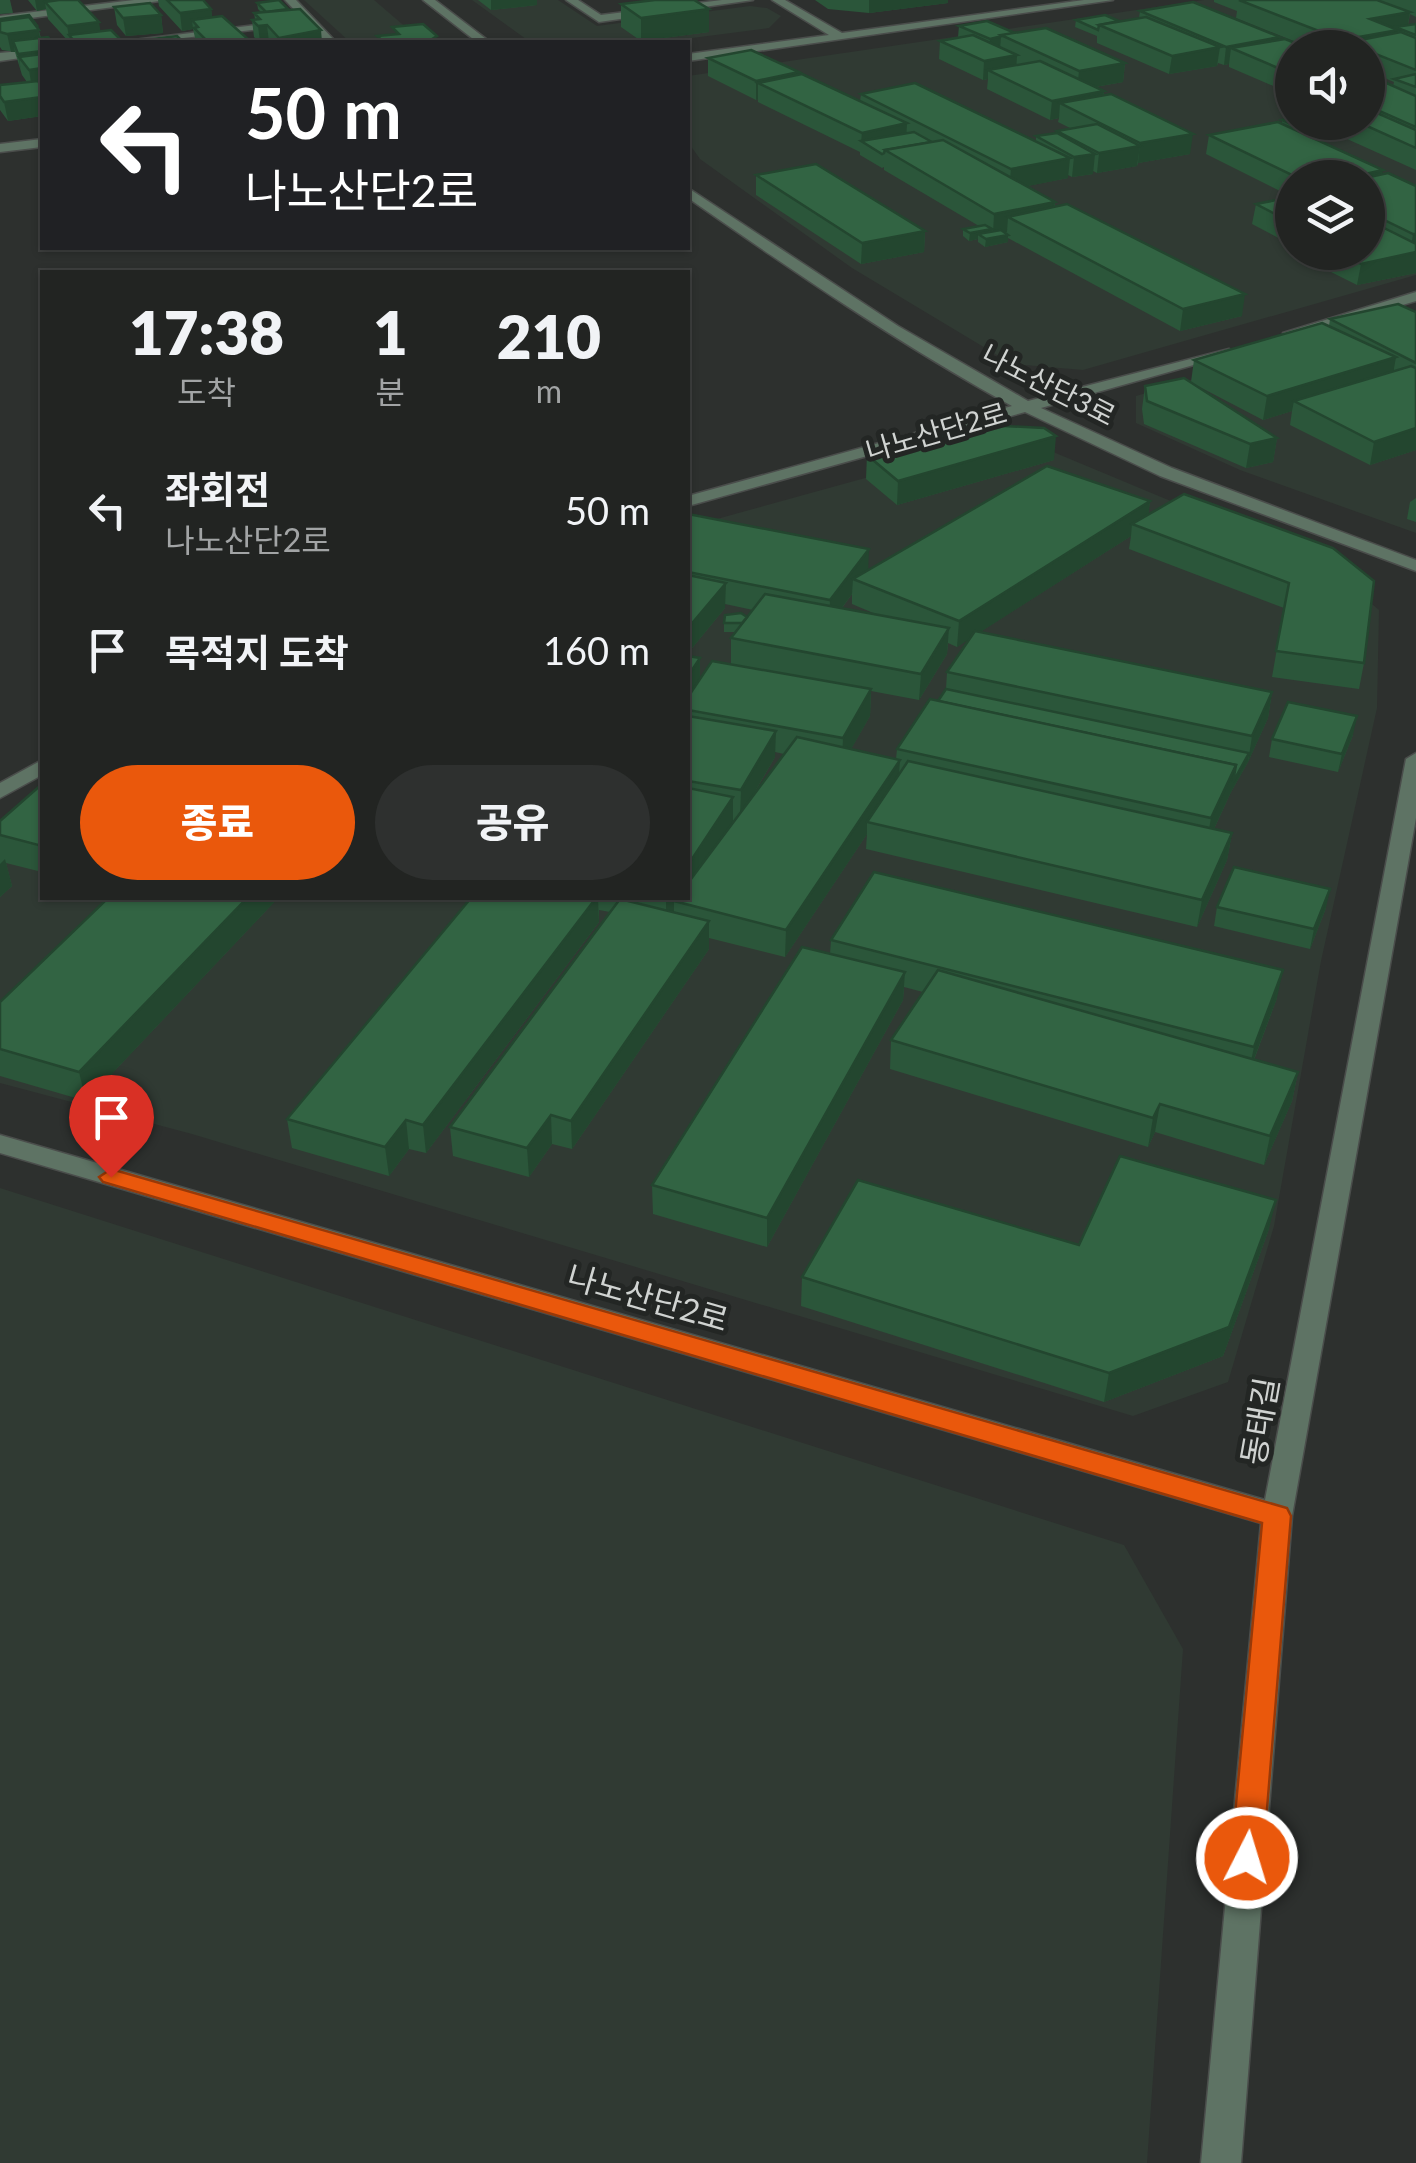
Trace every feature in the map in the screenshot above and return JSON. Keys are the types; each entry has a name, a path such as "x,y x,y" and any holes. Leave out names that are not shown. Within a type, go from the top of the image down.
{"street":[{"path":"0,19 162,0"},
{"path":"290,0 329,40"},
{"path":"428,0 481,40"},
{"path":"570,0 599,20 748,0"},
{"path":"777,0 840,37"},
{"path":"690,58 1108,0"},
{"path":"141,40 310,20"},
{"path":"0,57 40,52"},
{"path":"0,148 40,143"},
{"name":"나노산단3로","path":"690,193 883,327 1025,406 1218,494 1416,566"},
{"path":"1268,340 1416,296"},
{"name":"나노산단2로","path":"690,501 1249,346"},
{"name":"동태길","path":"1221,2163 1277,1516 1409,833 1416,759"},
{"path":"0,792 40,767"},
{"name":"나노산단2로","path":"0,1144 1277,1516"}],"shaded area":[{"path":"304,0 374,0 421,40 348,40"},
{"path":"472,0 558,0 597,26 750,6 767,8 781,16 769,28 676,40 527,40"},
{"path":"1204,0 1416,0 1416,275 1083,370 1012,364 852,268 700,159 690,145 690,76"},
{"path":"1416,313 1416,533 1240,470 1136,423 1136,396"},
{"path":"1046,449 1329,567 1379,610 1377,708 1321,961 1274,1226 1228,1382 1133,1416 192,1134 0,1083 0,834 40,808 40,900 690,900 690,526 952,454"},
{"path":"0,1188 1124,1545 1183,1649 1147,2163 0,2163"}],"building":[{"path":"78,0 99,22 67,26 45,2"},
{"path":"167,0 203,0 211,9 180,13"},
{"path":"279,0 288,9 266,12 257,3"},
{"path":"694,0 709,9 641,18 621,4"},
{"path":"1239,0 1377,0 1410,12 1370,19 1398,30 1316,30"},
{"path":"1193,2 1275,38 1226,47 1140,11"},
{"path":"150,3 161,15 123,18 114,7"},
{"path":"300,9 321,30 279,38 267,25 258,26 252,20 260,19 254,13"},
{"path":"29,15 38,27 29,17 0,21 0,19"},
{"path":"1105,15 1119,21 1099,25 1098,30 1076,20"},
{"path":"222,16 249,40 206,40 192,20"},
{"path":"29,17 39,30 0,32 0,21"},
{"path":"1146,17 1220,47 1172,56 1099,25"},
{"path":"987,21 1015,33 990,39 959,26"},
{"path":"423,24 437,36 430,40 382,40 377,36 399,34 392,27"},
{"path":"1416,24 1416,35 1395,27"},
{"path":"1046,28 1125,63 1079,71 1001,35"},
{"path":"111,30 121,40 73,40 69,35"},
{"path":"1401,32 1416,38 1416,70 1385,58 1385,35"},
{"path":"973,35 1017,55 984,61 940,41"},
{"path":"177,36 181,40 145,40"},
{"path":"48,37 50,40 40,40 40,51 18,54 13,41"},
{"path":"1275,41 1275,67 1231,48"},
{"path":"751,50 799,72 756,81 708,58"},
{"path":"40,54 40,68 29,70 19,57"},
{"path":"1040,61 1104,91 1052,101 988,70"},
{"path":"802,74 907,123 862,133 758,83"},
{"path":"1416,74 1416,87 1394,79"},
{"path":"38,81 40,97 4,102 0,85"},
{"path":"1385,82 1416,96 1416,127 1385,113"},
{"path":"915,83 1070,158 1011,169 861,94"},
{"path":"1111,94 1193,134 1140,143 1060,103"},
{"path":"1385,116 1416,130 1416,148 1385,134"},
{"path":"1275,123 1275,140 1317,140 1361,160 1275,160 1275,167 1209,135"},
{"path":"1097,124 1140,146 1099,153 1057,131"},
{"path":"914,132 932,142 885,150 882,154 861,141"},
{"path":"1057,133 1095,154 1074,157 1036,136"},
{"path":"943,140 1055,202 994,214 885,150"},
{"path":"816,164 925,231 862,243 756,175"},
{"path":"1385,174 1416,186 1416,234 1385,220"},
{"path":"1275,200 1275,214 1256,204"},
{"path":"1067,204 1245,294 1183,309 1008,217"},
{"path":"985,225 992,229 970,233 963,229"},
{"path":"1385,228 1416,244 1416,252 1385,259"},
{"path":"1001,230 1008,235 986,239 978,234"},
{"path":"1398,304 1416,312 1416,363 1330,319"},
{"path":"1322,323 1396,357 1267,396 1194,360"},
{"path":"1411,366 1416,368 1416,428 1374,442 1294,401"},
{"path":"1184,378 1277,438 1250,444 1147,401 1145,386"},
{"path":"984,425 1044,428 1056,436 898,481 867,455"},
{"path":"1047,466 1150,501 959,621 853,579"},
{"path":"1184,494 1333,548 1374,581 1364,663 1276,651 1289,583 1132,524"},
{"path":"690,514 869,549 830,600 690,572"},
{"path":"690,575 726,583 690,626"},
{"path":"765,594 949,628 921,674 731,638"},
{"path":"741,613 747,617 742,623 724,623 725,615"},
{"path":"975,631 1272,692 1252,736 947,672"},
{"path":"690,656 700,658 690,673"},
{"path":"712,661 871,689 843,738 690,710 690,694"},
{"path":"946,689 1249,753 1233,782 1236,765 938,701"},
{"path":"930,699 1236,765 1211,818 897,749"},
{"path":"1288,702 1357,716 1342,754 1272,739"},
{"path":"690,716 776,731 741,790 690,781"},
{"path":"797,737 900,760 786,930 674,901 690,900 690,880"},
{"path":"908,761 1232,833 1202,900 867,822"},
{"path":"40,786 40,845 0,835 0,821"},
{"path":"690,788 733,797 690,862"},
{"path":"1234,867 1330,889 1314,929 1217,907"},
{"path":"874,872 1283,970 1254,1047 831,940"},
{"path":"106,900 245,900 79,1072 0,1049 0,1002"},
{"path":"469,900 594,900 423,1125 406,1120 385,1147 287,1119"},
{"path":"619,900 709,921 571,1121 551,1115 527,1148 450,1127"},
{"path":"802,947 905,972 767,1218 652,1185"},
{"path":"938,970 1298,1072 1270,1136 1160,1104 1153,1118 891,1040"},
{"path":"1120,1156 1276,1200 1229,1327 1109,1373 802,1277 858,1180 1079,1245"}],"route":[{"path":"111,1177 1277,1516 1247,1858"}]}
